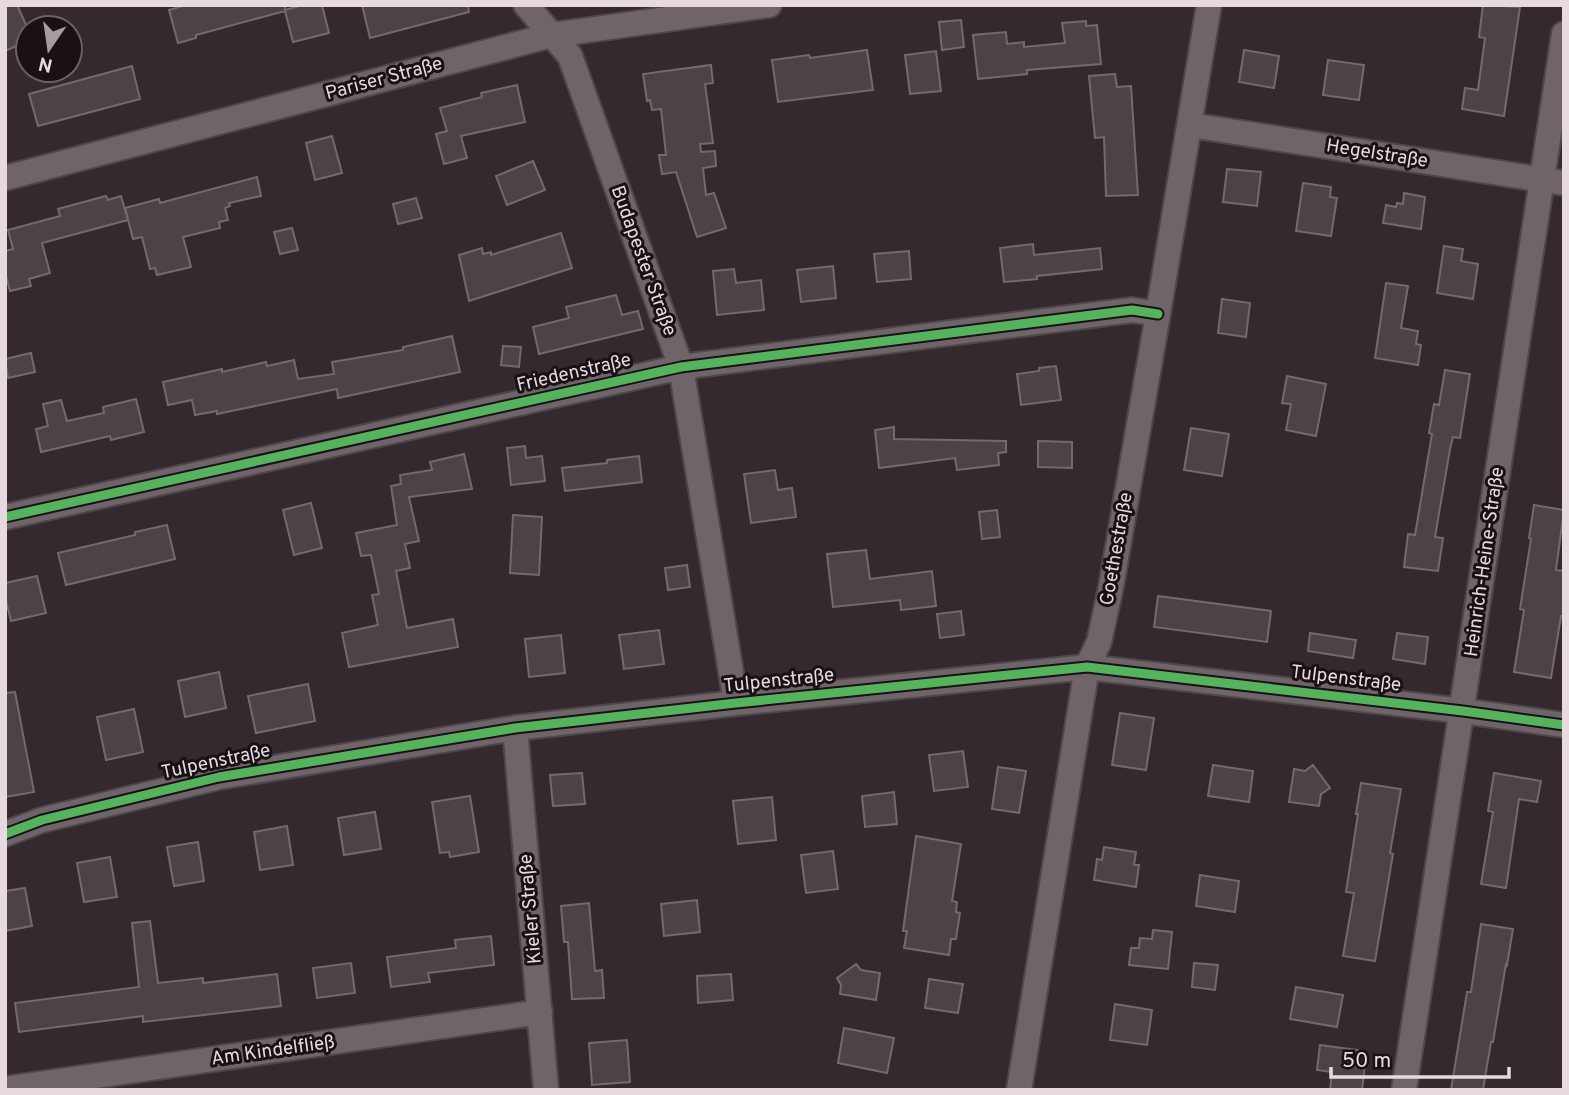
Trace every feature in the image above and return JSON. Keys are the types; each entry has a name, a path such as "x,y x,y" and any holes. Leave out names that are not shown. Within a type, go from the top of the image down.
{"street":[{"name":"Budapester Straße","path":"526,5 570,55 681,367 736,703"},
{"name":"Pariser Straße","path":"5,178 552,35 769,5"},
{"name":"Goethestraße","path":"1019,1090 1087,667 1099,642 1111,587 1209,5"},
{"name":"Heinrich-Heine-Straße","path":"1404,1090 1462,710 1553,181 1564,34"},
{"name":"Hegelstraße","path":"1190,125 1553,181"},
{"name":"Friedenstraße","path":"5,517 681,367 1132,310 1158,314"},
{"name":"Tulpenstraße","path":"5,834 41,820 219,776 515,728 1087,667 1462,710 1564,725"},
{"name":"Kieler Straße","path":"515,728 546,1090"},
{"name":"Am Kindelfließ","path":"5,1089 540,1012"}],"building":[{"path":"5,5 17,5 21,14 14,14 14,47 5,51"},
{"path":"186,5 285,5 285,10 303,5 322,5 329,33 293,42 285,11 196,35 196,38 178,43 169,10"},
{"path":"362,5 468,5 469,12 370,38"},
{"path":"1483,5 1520,7 1504,116 1462,109 1465,88 1478,90 1485,38 1479,37"},
{"path":"961,20 964,47 942,50 939,22"},
{"path":"1086,21 1086,26 1097,25 1101,64 1027,70 1027,74 978,79 973,35 1006,32 1007,44 1024,42 1024,47 1065,43 1062,23"},
{"path":"867,50 873,90 778,102 772,60"},
{"path":"1244,50 1279,56 1274,88 1239,82"},
{"path":"936,51 941,91 910,94 905,55"},
{"path":"1328,60 1364,65 1359,100 1323,95"},
{"path":"711,65 713,83 705,84 713,143 700,144 701,152 715,151 716,166 703,168 706,195 714,193 726,228 697,237 676,172 662,174 659,155 666,155 661,109 652,110 650,100 647,101 643,74"},
{"path":"132,66 140,99 38,126 29,94 66,84 84,84 84,79"},
{"path":"1115,74 1117,87 1131,86 1138,195 1106,196 1104,137 1095,138 1089,76"},
{"path":"517,85 525,122 461,136 467,158 444,164 436,134 447,131 440,108 482,97 481,93"},
{"path":"332,136 342,173 315,180 306,143"},
{"path":"533,161 545,190 507,205 496,176"},
{"path":"1227,169 1261,172 1257,206 1223,202"},
{"path":"257,177 261,196 229,203 230,206 225,208 228,220 219,222 220,228 183,237 191,267 157,275 155,268 150,269 142,237 133,239 125,208 159,199 160,203"},
{"path":"1303,183 1331,187 1330,197 1337,198 1331,236 1296,231"},
{"path":"1404,193 1425,197 1421,229 1383,223 1386,205 1396,207 1397,203 1403,204"},
{"path":"106,196 108,200 121,196 128,220 42,243 50,273 29,279 31,286 10,291 5,272 5,251 13,249 8,230 60,216 58,209"},
{"path":"416,198 422,218 398,224 393,204"},
{"path":"292,228 298,250 280,254 274,232"},
{"path":"561,233 572,268 469,301 459,255 482,248 483,254 491,252 491,255"},
{"path":"1033,244 1034,255 1100,248 1102,269 1004,282 1000,248"},
{"path":"1444,246 1463,249 1461,261 1478,264 1473,299 1437,293"},
{"path":"909,251 911,279 877,282 874,254"},
{"path":"833,266 836,298 801,302 797,270"},
{"path":"734,269 736,283 761,280 764,310 717,315 713,271"},
{"path":"1386,283 1408,286 1401,328 1418,331 1416,344 1421,345 1418,365 1375,358"},
{"path":"616,295 622,315 638,311 643,329 539,354 533,327 569,318 566,307"},
{"path":"1222,299 1250,303 1246,337 1218,333"},
{"path":"452,336 460,372 338,398 337,389 217,414 217,411 195,415 192,400 168,405 163,382 222,369 222,372 266,362 267,366 294,360 298,379 334,374 332,362 403,350 403,347"},
{"path":"503,346 521,347 519,367 501,365"},
{"path":"31,353 35,372 8,378 5,359"},
{"path":"1056,366 1061,400 1021,405 1017,374"},
{"path":"1445,370 1470,374 1460,438 1453,437 1450,449 1435,537 1443,538 1438,571 1404,567 1408,534 1415,535 1432,434 1429,433 1434,404 1439,405"},
{"path":"1287,376 1326,384 1316,436 1286,430 1291,404 1282,403"},
{"path":"136,399 144,432 111,440 110,436 41,452 36,429 48,426 43,404 61,400 67,421 104,413 103,407"},
{"path":"894,427 894,439 1006,441 1006,452 998,453 999,465 957,470 955,458 879,468 875,430"},
{"path":"1191,428 1229,434 1222,476 1184,470"},
{"path":"1038,441 1072,442 1072,468 1038,467"},
{"path":"525,446 526,458 542,456 545,481 511,485 507,448"},
{"path":"464,454 472,489 409,497 419,541 405,544 410,568 396,571 407,628 453,619 458,647 349,667 342,633 378,625 372,595 379,594 371,555 361,556 356,533 397,525 391,486 401,484 400,475 432,470 430,462"},
{"path":"639,456 642,482 565,491 562,468"},
{"path":"775,470 778,490 792,488 796,517 751,523 744,474"},
{"path":"311,503 322,548 294,555 283,510"},
{"path":"1534,505 1564,510 1556,570 1564,571 1564,616 1561,616 1551,678 1514,672 1524,610 1520,609"},
{"path":"997,510 1000,537 982,539 979,512"},
{"path":"513,515 542,517 539,575 510,573"},
{"path":"167,525 175,559 66,585 58,553"},
{"path":"866,550 870,579 932,571 936,606 901,610 900,600 833,607 827,554"},
{"path":"687,565 690,587 668,590 665,568"},
{"path":"37,576 46,613 11,621 5,597 5,583"},
{"path":"1158,596 1271,611 1267,642 1154,627"},
{"path":"961,611 964,635 940,638 937,614"},
{"path":"659,630 664,664 624,669 619,635"},
{"path":"1310,633 1356,640 1353,658 1308,651"},
{"path":"1397,633 1428,637 1425,664 1393,659"},
{"path":"561,635 565,673 529,677 525,639"},
{"path":"219,672 226,708 185,717 178,681"},
{"path":"308,684 315,721 256,733 248,696"},
{"path":"15,692 34,792 5,797 5,693"},
{"path":"134,709 143,752 106,760 97,717"},
{"path":"1120,713 1154,718 1146,770 1112,765"},
{"path":"963,751 968,787 934,791 929,755"},
{"path":"1213,765 1253,771 1249,802 1208,796"},
{"path":"1313,765 1330,788 1321,794 1319,806 1289,802 1294,769 1305,771"},
{"path":"998,767 1026,771 1019,813 992,809"},
{"path":"582,773 585,804 553,806 550,775"},
{"path":"1494,773 1541,781 1537,802 1519,799 1506,888 1481,884 1493,812 1488,811"},
{"path":"1361,783 1401,789 1375,961 1343,956 1354,893 1346,892"},
{"path":"894,792 897,824 865,827 862,796"},
{"path":"470,796 479,852 450,857 449,852 440,853 432,802"},
{"path":"772,797 776,840 738,844 733,801"},
{"path":"375,812 381,849 344,855 338,818"},
{"path":"287,826 293,865 260,870 254,832"},
{"path":"916,836 961,844 952,901 957,902 956,912 960,913 956,939 951,939 949,955 904,948 907,931 903,931"},
{"path":"198,842 204,881 174,886 167,847"},
{"path":"1104,847 1136,852 1134,865 1139,865 1136,887 1094,880 1097,859 1102,860"},
{"path":"833,851 838,889 806,893 801,855"},
{"path":"110,857 117,897 84,902 77,863"},
{"path":"1200,875 1239,881 1235,912 1196,906"},
{"path":"25,888 32,926 5,931 5,891"},
{"path":"697,900 700,932 664,936 661,904"},
{"path":"589,903 595,971 602,970 604,998 572,999 568,942 564,942 561,906"},
{"path":"150,921 158,983 203,978 203,983 277,974 281,1006 143,1022 143,1016 19,1032 15,1003 139,987 132,923"},
{"path":"1481,924 1513,929 1507,965 1483,1090 1451,1090 1467,992 1471,992"},
{"path":"1153,930 1172,932 1168,969 1129,965 1131,948 1139,948 1140,938 1152,939"},
{"path":"491,936 494,965 428,973 430,982 391,987 387,957 456,948 455,940"},
{"path":"351,963 355,993 317,998 313,968"},
{"path":"1194,963 1218,965 1215,990 1192,987"},
{"path":"856,964 861,970 880,973 876,1000 840,994 841,985 837,978"},
{"path":"731,974 733,1000 698,1003 697,976"},
{"path":"929,979 963,984 958,1013 925,1008"},
{"path":"1296,987 1343,995 1337,1027 1290,1019"},
{"path":"1115,1004 1152,1010 1147,1045 1110,1040"},
{"path":"844,1028 894,1038 887,1073 838,1063"},
{"path":"627,1040 630,1082 592,1085 589,1043"},
{"path":"1320,1045 1358,1050 1356,1063 1365,1064 1362,1090 1330,1090 1332,1072 1317,1070"}],"cycle path":[{"path":"5,517 681,367 1132,310 1158,314"},
{"path":"5,834 42,820 219,777 515,728 1087,667 1564,725"}]}
